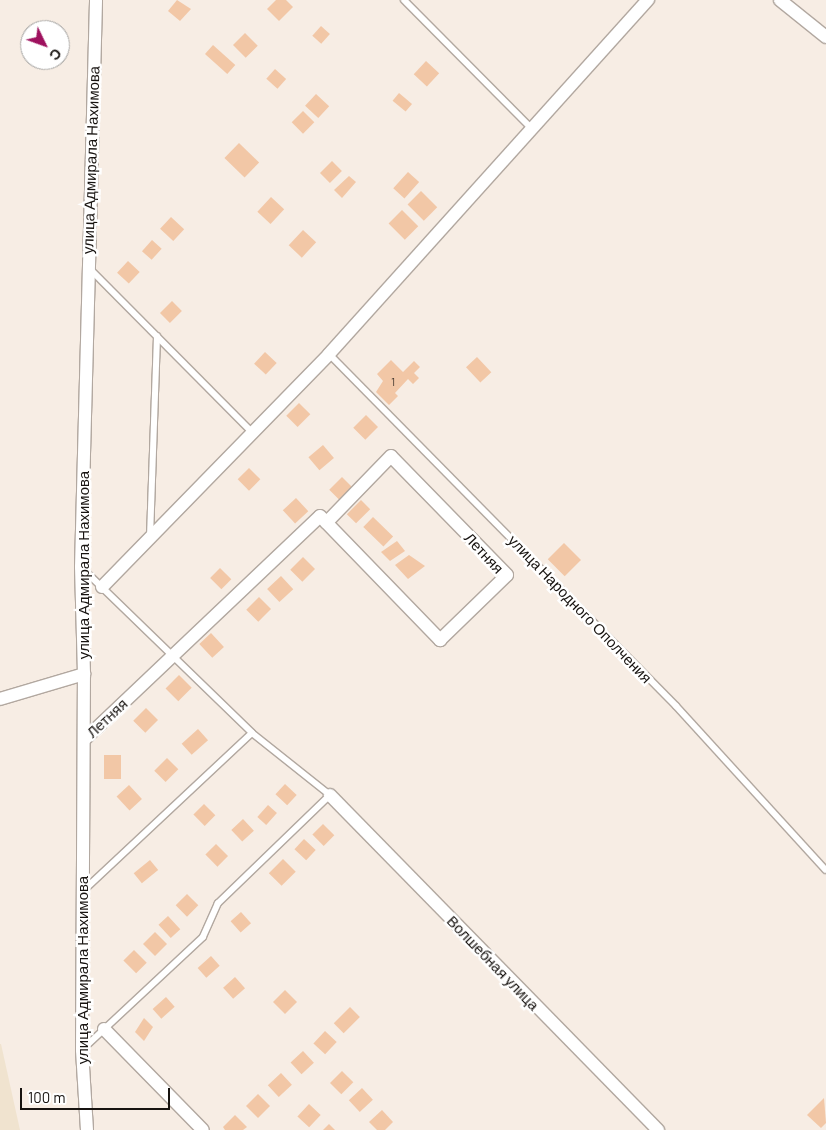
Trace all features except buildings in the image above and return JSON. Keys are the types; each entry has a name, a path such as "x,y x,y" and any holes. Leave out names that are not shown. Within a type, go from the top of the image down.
{"street":[{"name":"улица Адмирала Нахимова","path":"87,1130 82,1050 84,674 81,567 96,0"},
{"path":"102,587 329,354 648,0"},
{"path":"780,0 826,37"},
{"name":"Летняя","path":"84,740 320,516 326,523 440,640 507,575 391,456 326,523"},
{"path":"0,699 84,674"},
{"name":"Волшебная улица","path":"330,795 658,1130"},
{"path":"104,1029 203,1130"}],"lane":[{"path":"404,0 531,128"},
{"path":"88,268 252,432"},
{"path":"150,537 156,336"},
{"name":"улица Народного Ополчения","path":"329,354 676,706 826,870"},
{"path":"81,567 252,733 330,795 218,903 203,937 82,1050"},
{"path":"83,892 252,733"}],"shaded area":[{"path":"1,1044 20,1130 0,1130"}]}
